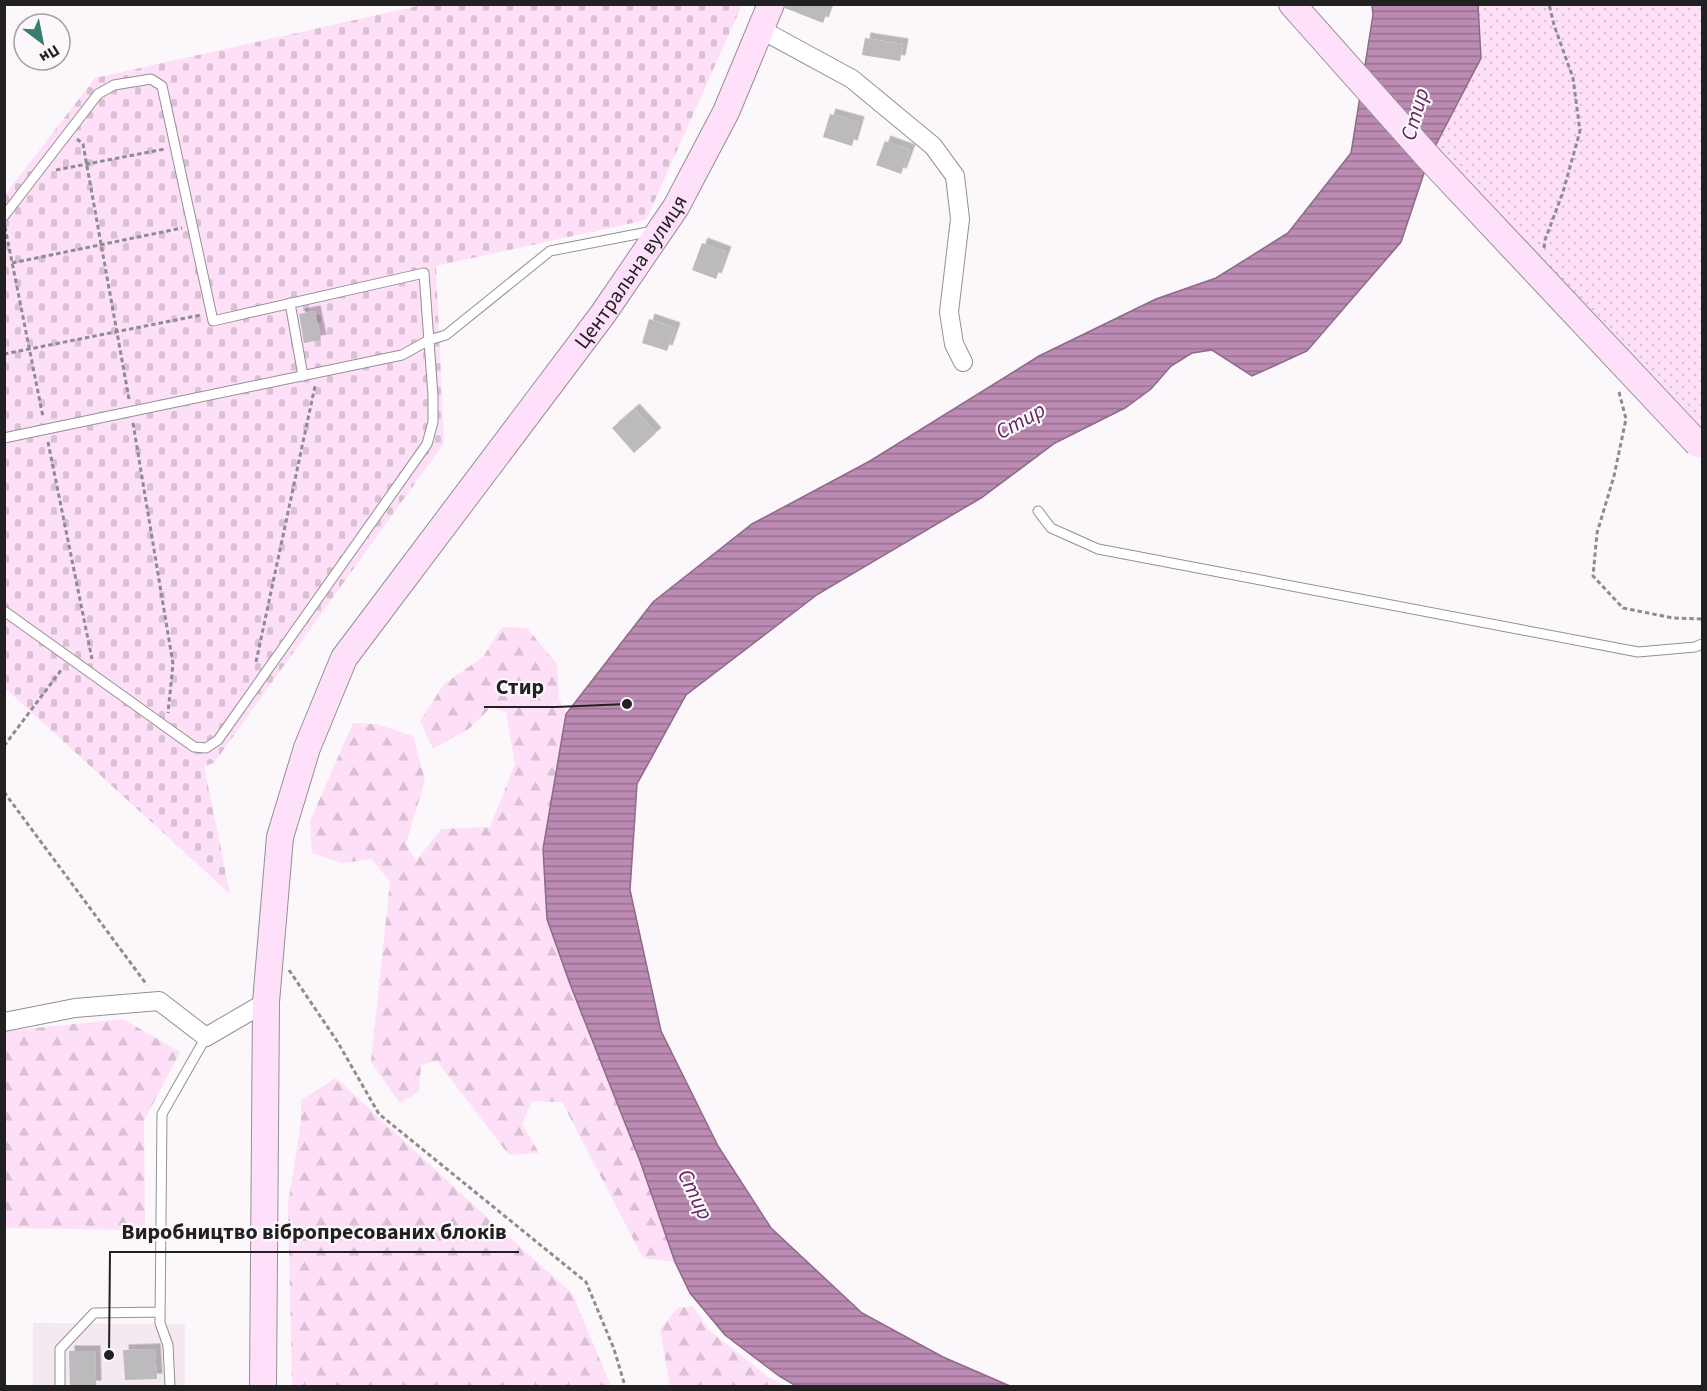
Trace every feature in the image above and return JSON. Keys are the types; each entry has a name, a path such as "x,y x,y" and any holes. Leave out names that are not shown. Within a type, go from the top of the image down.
{"street":[{"name":"Центральна вулиця","path":"262,1386 266,1002 280,837 307,748 344,658 603,314 676,207 726,112 771,4"},
{"path":"1292,4 1428,158 1700,447"},
{"path":"760,29 852,79 933,146 955,176 960,219 949,312 954,344 963,362"},
{"path":"4,1022 75,1008 159,1001 206,1037 266,1002"}],"lane":[{"path":"4,216 98,94 114,86 152,79 162,86 213,321 424,273 433,422 427,444 218,741 206,748 194,747 4,611"},
{"path":"4,438 402,355 429,340 446,335 550,251 661,229"},
{"path":"290,303 303,376"},
{"path":"1038,511 1051,528 1098,549 1638,652 1695,647 1702,644"},
{"path":"170,1386 168,1346 160,1323 162,1114 206,1037"},
{"path":"60,1386 60,1349 94,1313 160,1312"}],"path":[{"path":"37,174 175,147"},
{"path":"4,225 95,675"},
{"path":"12,263 192,226"},
{"path":"4,354 211,313"},
{"path":"253,690 256,662 318,373"},
{"path":"4,746 70,658"},
{"path":"4,792 159,1001"},
{"path":"272,944 337,1041 379,1114 585,1282 614,1349 625,1386"}],"shaded area":[{"path":"33,1323 185,1324 185,1386 33,1386"}],"green space":[{"path":"422,5 742,5 646,220 436,266 444,443 214,763 204,766 230,894 5,688 4,196 95,78"},
{"path":"1478,5 1702,5 1702,449 1429,158 1481,58"},
{"path":"502,627 527,628 557,664 559,698 566,714 543,849 570,984 640,1161 675,1262 643,1258 562,1102 532,1101 522,1124 539,1153 509,1155 437,1061 421,1065 419,1092 400,1103 371,1062 390,882 372,859 342,863 312,853 310,821 353,723 377,724 413,736 425,780 406,844 416,861 441,829 490,827 515,764 506,712 491,707 470,728 433,749 420,721 444,684 483,657"},
{"path":"123,1019 180,1052 144,1121 145,1230 5,1228 5,1031"},
{"path":"336,1078 572,1293 611,1386 292,1386 288,1204 301,1122 301,1100"},
{"path":"693,1306 709,1330 767,1376 785,1386 670,1386 660,1329 678,1308"}],"water":[{"name":"Стир","path":"1372,5 1478,5 1481,58 1429,158 1401,242 1307,351 1252,376 1212,350 1192,353 1171,366 1151,389 1125,408 1055,443 981,498 818,594 686,695 637,784 630,890 661,1031 718,1146 771,1228 862,1313 943,1357 1010,1386 796,1386 725,1335 690,1293 675,1262 640,1161 570,984 547,919 543,849 566,714 653,602 752,524 870,461 1039,356 1156,299 1216,278 1288,233 1351,153 1373,15"}],"building":[{"path":"786,4 830,4 823,23 785,8"},
{"path":"865,38 903,44 900,61 862,55"},
{"path":"830,114 859,122 852,146 823,137"},
{"path":"885,141 910,150 901,174 876,165"},
{"path":"702,243 726,252 716,279 692,270"},
{"path":"315,311 321,340 304,343 299,314"},
{"path":"649,319 675,328 667,351 642,343"},
{"path":"634,409 656,433 634,453 612,428"},
{"path":"155,1349 157,1379 125,1380 123,1350"},
{"path":"69,1351 95,1351 96,1386 70,1386"}],"place":[{"name":"Стир","path":"627,704"},
{"name":"Виробництво вібропресованих блоків","path":"109,1355"}]}
